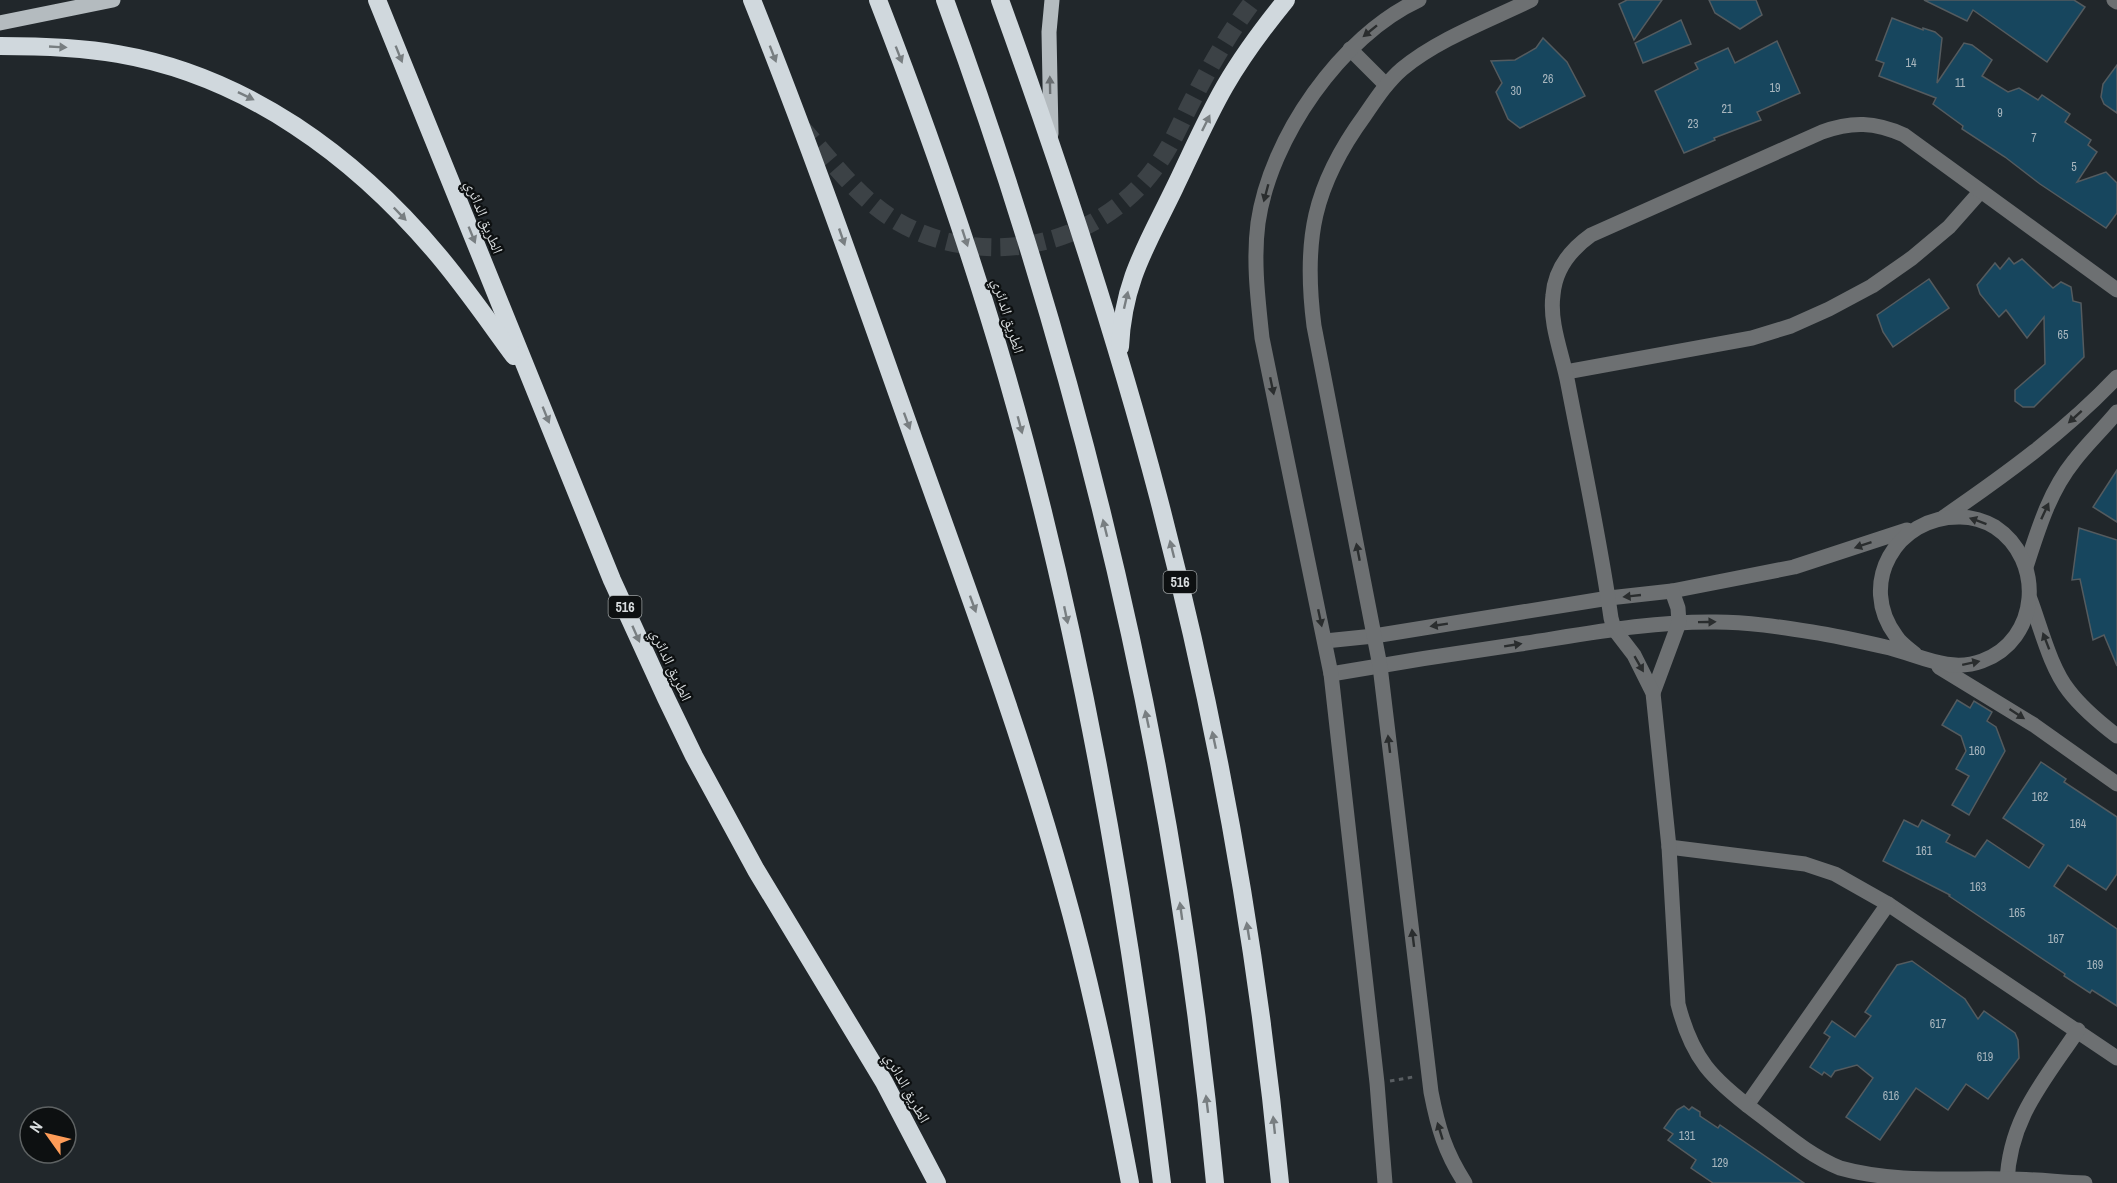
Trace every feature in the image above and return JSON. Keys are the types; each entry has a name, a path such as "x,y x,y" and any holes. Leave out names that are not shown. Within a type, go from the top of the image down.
{"highway":[{"name":"الطريق الدائري","path":"377,0 612,580 694,756 788,926 884,1082 937,1183"},
{"path":"752,0 837,224 979,622 1024,756 1063,884 1083,960 1111,1080 1130,1183"},
{"name":"الطريق الدائري","path":"878,0 926,126 962,230 1008,379 1047,529 1107,817 1142,1031 1162,1183"},
{"path":"945,0 998,149 1048,313 1088,458 1115,573 1149,730 1177,888 1201,1058 1215,1183"},
{"name":"516","path":"1000,0 1051,143 1119,358 1157,490 1182,591 1222,778 1254,967 1280,1183"},
{"path":"1119,358 1123,312 1128,290 1144,246 1226,85 1250,47 1286,0"},
{"path":"0,46 89,50 147,60 213,82 284,118 358,173 416,230 530,378"}],"main road":[{"path":"0,23 113,0"},
{"path":"1051,143 1049,32 1052,0"}],"street":[{"path":"1385,1183 1377,1083 1331,674 1262,338 1257,292 1257,252 1258,222 1268,185 1281,149 1299,116 1323,81 1350,49 1371,30 1419,0"},
{"path":"1465,1183 1447,1152 1438,1127 1429,1074 1380,666 1314,326 1309,280 1311,228 1319,198 1331,169 1347,140 1386,85 1402,69 1431,50 1531,0"},
{"path":"1350,49 1386,85"},
{"path":"2085,1183 1912,1182 1856,1174 1804,1149 1716,1080 1702,1064 1683,1025 1678,1004 1669,847 1653,693 1634,655 1614,629 1554,318 1552,296 1561,267 1579,244 1591,235 1822,132 1855,123 1872,124 1904,135 2117,290"},
{"path":"1566,372 1752,338 1801,322 1872,286 1912,258 1949,227 1980,192"},
{"path":"1325,641 1374,636 1609,598 1672,591 1794,567 1918,526 1944,517 2018,465 2095,399 2117,377"},
{"path":"2026,567 2042,516 2057,487 2072,462 2117,412"},
{"path":"1931,662 1958,666 1983,660 2006,646 2022,625 2030,600 2030,583 2026,567 2014,544 1995,527 1970,517 1944,517"},
{"path":"1915,654 1896,637 1884,615 1880,589 1885,564 1898,542 1918,526"},
{"path":"1653,693 1679,623 1678,608 1672,591"},
{"path":"2030,600 2056,669 2068,690 2084,708 2117,736"},
{"path":"1331,674 1614,629 1679,623 1716,622 1761,625 1853,639 1915,654 2034,725 2117,784"},
{"path":"1669,847 1804,864 1835,874 1888,904 2117,1058"},
{"path":"1747,1105 1888,904"},
{"path":"2007,1181 2009,1155 2016,1129 2027,1105 2078,1030"}],"path":[{"path":"1377,1083 1429,1074"}],"building":[{"path":"1627,0 1662,0 1634,40 1619,4"},
{"path":"1709,0 1756,0 1762,15 1740,29 1715,13"},
{"path":"1924,0 2074,0 2085,7 2047,62 1973,10 1967,21"},
{"path":"1892,18 1923,30 1923,28 1935,32 1942,38 1937,83 1964,43 1972,45 1992,60 1982,76 2008,92 2019,88 2038,100 2042,95 2070,114 2065,122 2091,140 2088,145 2097,152 2077,182 2106,172 2117,183 2117,213 2106,228 1962,129 1963,126 1933,104 1936,98 1879,76 1884,63 1876,60"},
{"path":"1681,20 1691,44 1643,63 1635,43"},
{"path":"1543,38 1567,62 1585,96 1520,128 1508,119 1496,92 1502,83 1491,61 1515,60 1536,48"},
{"path":"1777,41 1800,93 1757,112 1761,120 1714,138 1715,140 1684,153 1655,91 1698,69 1695,63 1728,48 1735,63"},
{"path":"2117,65 2117,113 2104,104 2101,97 2103,84"},
{"path":"2009,258 2014,264 2022,259 2053,288 2061,282 2071,287 2073,301 2081,303 2084,357 2034,407 2023,407 2015,401 2015,390 2045,364 2044,317 2027,338 2006,310 1999,317 1980,294 1977,285 1995,263 2000,269"},
{"path":"1929,279 1949,308 1893,347 1883,332 1877,315"},
{"path":"2117,470 2117,522 2093,507"},
{"path":"2079,528 2117,540 2117,666 2104,635 2093,640 2080,579 2072,580"},
{"path":"1957,700 1970,708 1974,701 1992,712 1987,721 1996,727 2005,751 1969,815 1952,805 1969,776 1956,769 1966,751 1961,736 1942,725"},
{"path":"2041,762 2066,779 2064,782 2117,817 2117,874 2106,890 2068,865 2054,886 2117,929 2117,1006 2092,990 2090,993 2064,976 2065,974 1950,895 1883,861 1904,820 1918,827 1922,820 1950,835 1946,842 1975,857 1987,840 2029,868 2044,845 2003,818"},
{"path":"1912,961 1965,999 1978,1019 1984,1011 2015,1033 2018,1040 2019,1058 1988,1099 1966,1084 1948,1110 1916,1088 1880,1140 1846,1117 1873,1078 1857,1065 1835,1071 1831,1077 1824,1072 1822,1075 1810,1067 1830,1037 1824,1033 1832,1021 1855,1037 1871,1016 1865,1012 1897,965"},
{"path":"1684,1106 1689,1110 1692,1107 1700,1112 1700,1116 1718,1128 1720,1125 1804,1183 1713,1183 1691,1168 1696,1160 1668,1140 1673,1134 1664,1128 1677,1110"}],"tunnel":[{"path":"801,127 865,198 890,217 924,234 959,244 996,247 1032,244 1067,234 1100,218 1130,196 1161,160 1221,49 1254,0"}]}
